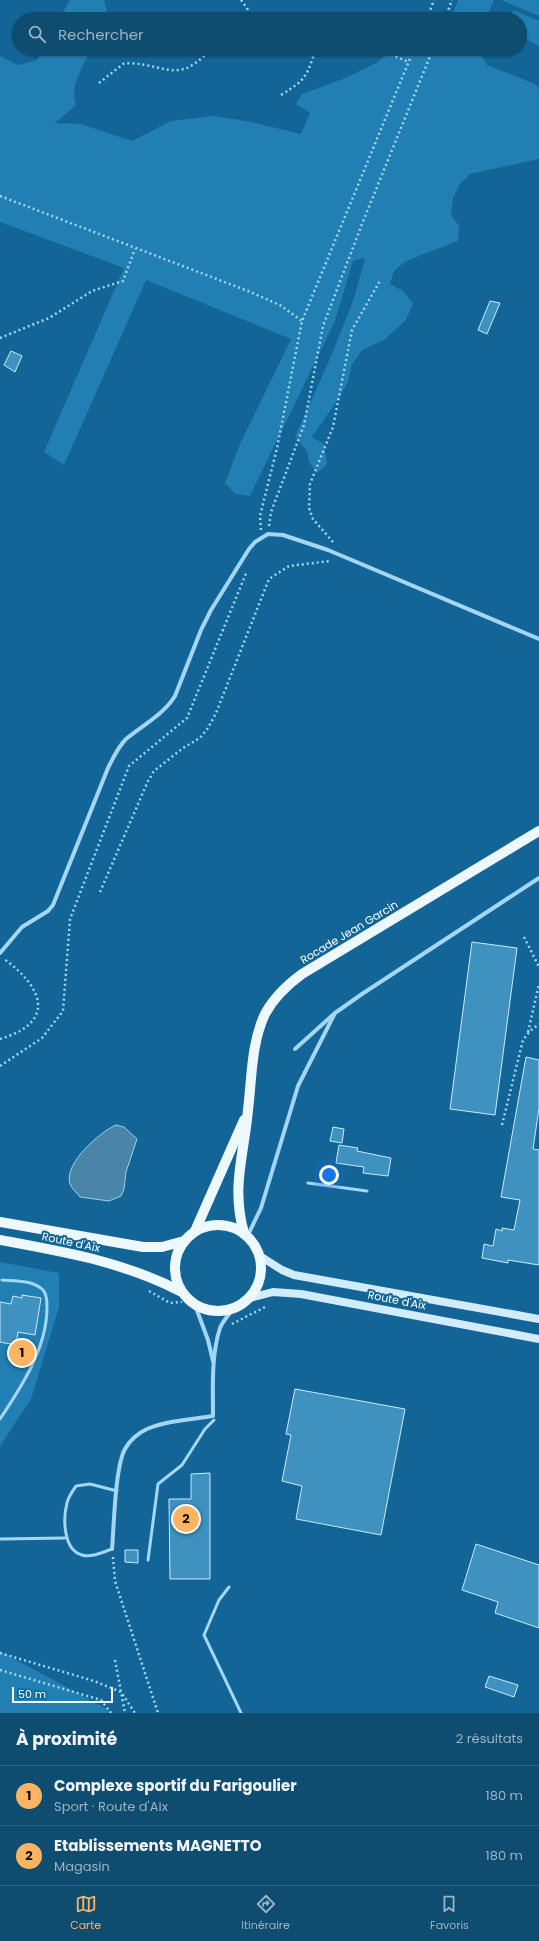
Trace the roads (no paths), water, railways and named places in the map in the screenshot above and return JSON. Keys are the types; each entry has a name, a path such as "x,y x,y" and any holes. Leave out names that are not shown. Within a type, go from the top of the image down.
{"main road":[{"name":"Rocade Jean Garcin","path":"245,1235 238,1210 237,1177 248,1109 251,1070 259,1031 265,1014 277,996 288,984 539,831"},
{"name":"Rocade Jean Garcin","path":"195,1231 248,1109"},
{"name":"Route d'Aix","path":"0,1222 143,1247 162,1247 184,1241"},
{"path":"214,1225 225,1225 245,1235 254,1243 260,1256 262,1267 260,1279 250,1298 232,1310 213,1312 191,1303 180,1291 174,1271 175,1260 184,1241 195,1231 214,1225"},
{"name":"Route d'Aix","path":"0,1240 115,1264 138,1271 180,1291"},
{"name":"Route d'Aix","path":"260,1256 282,1270 294,1275 539,1319"},
{"name":"Route d'Aix","path":"250,1298 273,1292 301,1294 539,1340"}],"street":[{"path":"0,953 22,927 48,911 53,905 108,768 117,751 126,740 169,704 175,696 201,630 211,610 249,549 263,536 268,534 283,535 346,558 539,639"},
{"path":"295,1049 335,1013 539,878"},
{"path":"245,1235 261,1208 298,1086 335,1013"},
{"path":"191,1303 208,1340 214,1363"},
{"path":"112,1549 119,1468 124,1450 131,1441 147,1430 190,1419 213,1416 214,1363 220,1328 232,1310"}],"lane":[{"path":"308,1183 367,1191"},
{"path":"0,1419 20,1389 38,1352 48,1315 48,1301 44,1291 37,1285 2,1280"},
{"path":"148,1560 158,1484 182,1464 205,1429 214,1420"},
{"path":"112,1549 89,1556 81,1555 71,1548 65,1538 67,1503 76,1486 90,1484 117,1491"},
{"path":"0,1540 65,1538"},
{"path":"229,1587 219,1600 204,1635 241,1713"}],"place":[{"name":"Complexe sportif du Farigoulier","path":"22,1353"},
{"name":"Etablissements MAGNETTO","path":"186,1519"}]}
